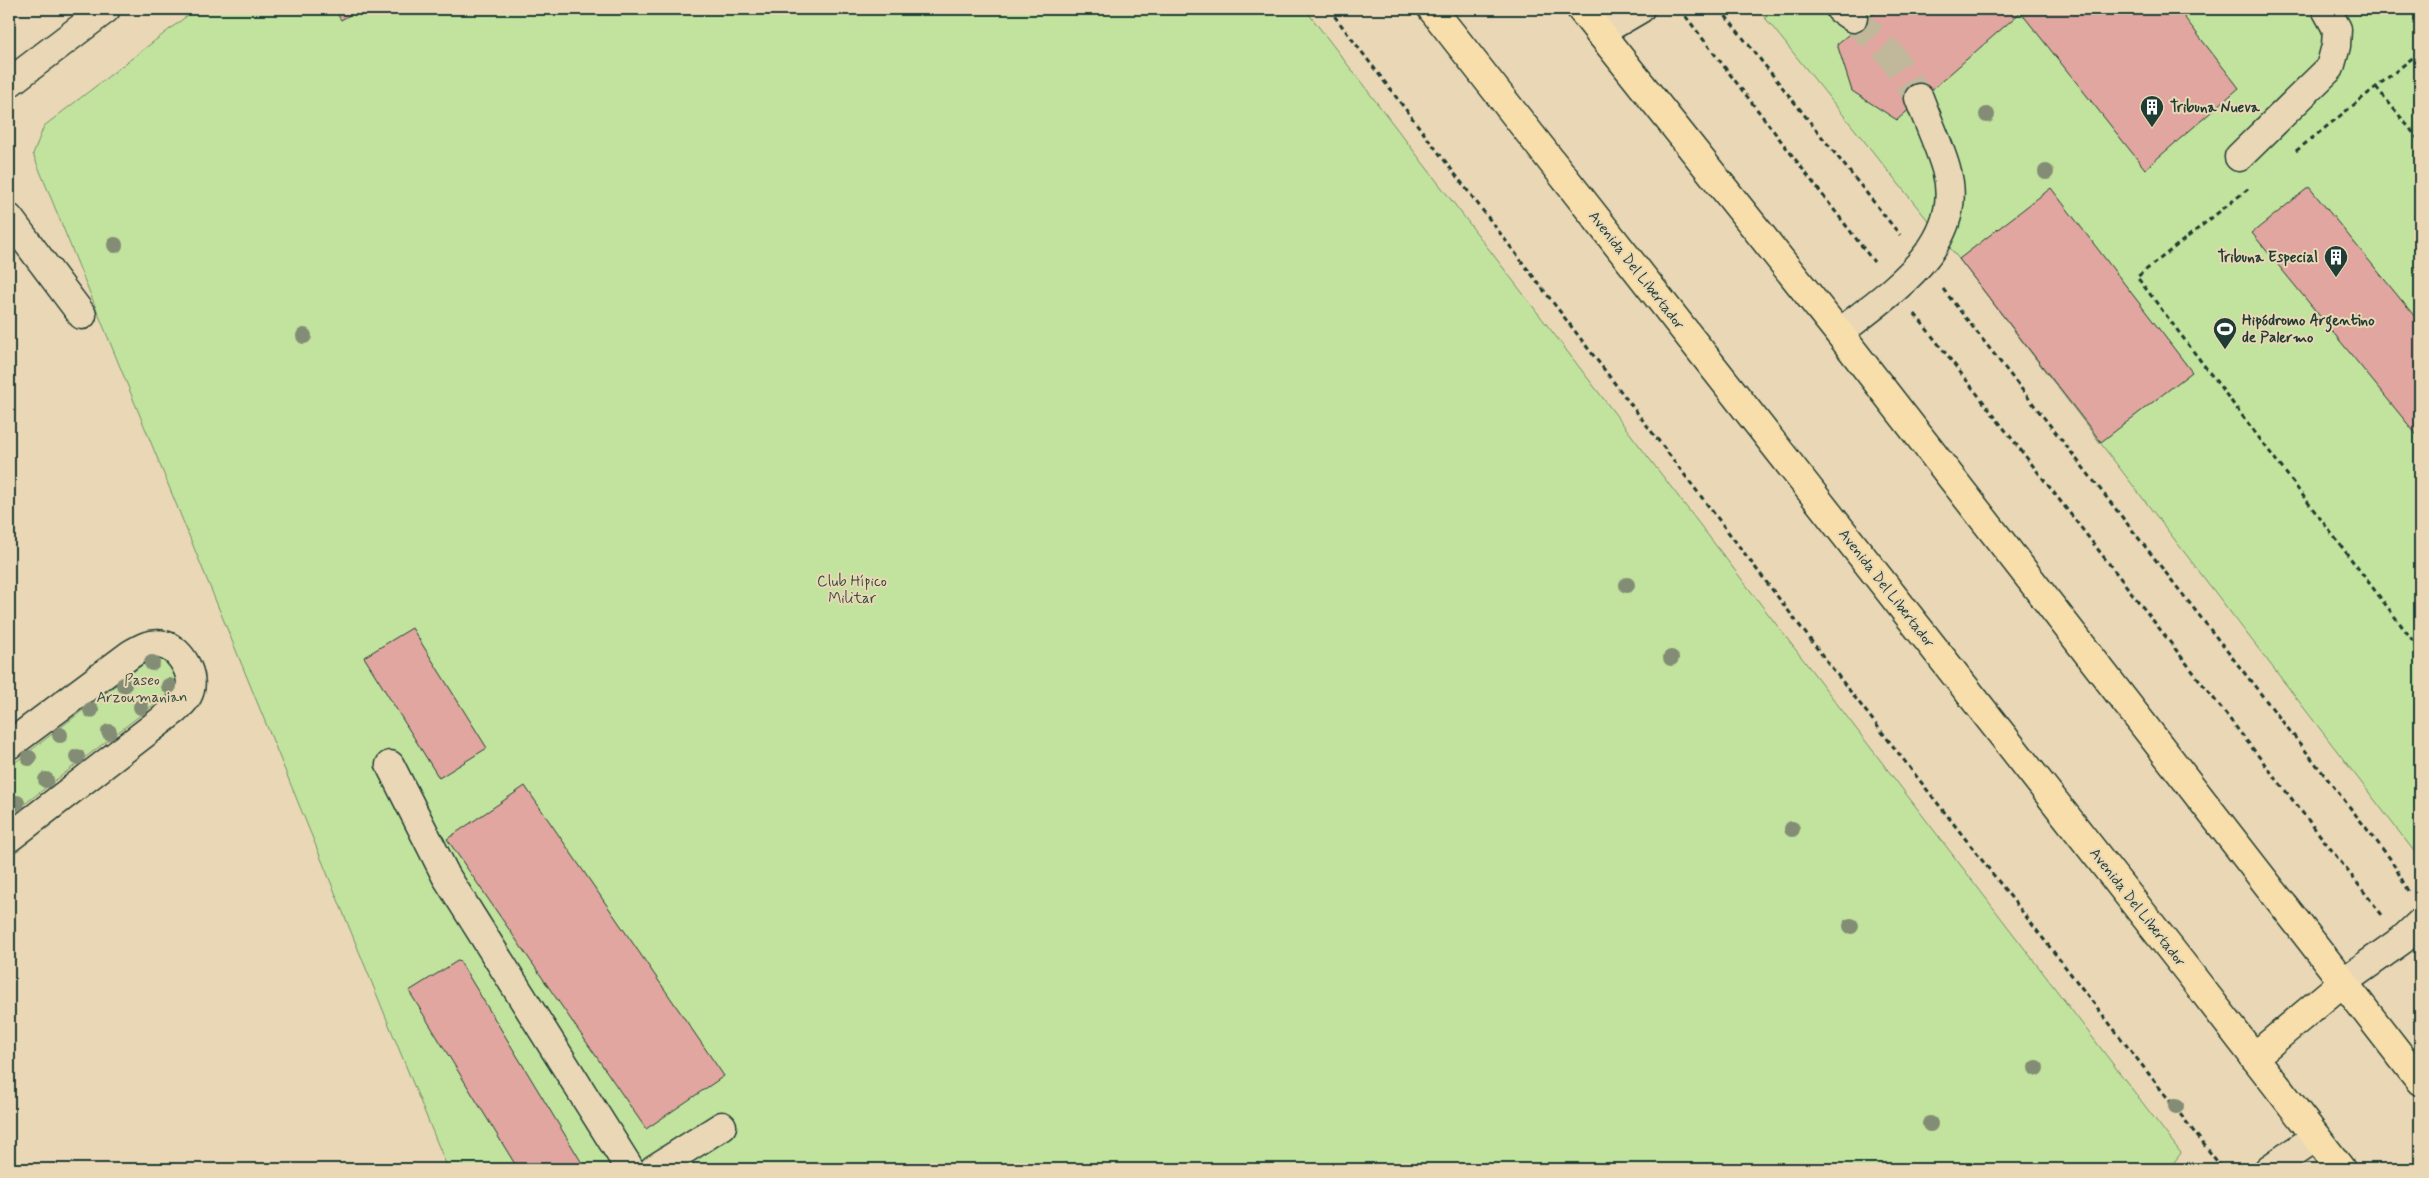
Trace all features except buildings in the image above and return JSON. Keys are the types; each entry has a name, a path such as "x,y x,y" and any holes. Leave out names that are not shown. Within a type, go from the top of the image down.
{"main road":[{"name":"Avenida Del Libertador","path":"1432,9 2341,1169"},
{"path":"1581,9 1839,333 2420,1080"},
{"path":"2254,1057 2343,982"}],"street":[{"path":"9,83 106,9"},
{"path":"1599,33 1640,9"},
{"path":"2240,157 2330,68 2336,46 2337,29 2326,9"},
{"path":"1839,333 1895,288 1922,262 1937,243 1951,208 1947,171 1919,98"},
{"path":"9,218 82,315"},
{"path":"9,745 130,654 149,644 165,645 182,658 191,679 188,695 175,710 9,838"},
{"path":"390,765 446,876 630,1169"},
{"path":"2343,982 2411,932"},
{"path":"670,1165 722,1126"},
{"path":"2269,1169 2316,1137"}],"path":[{"path":"1329,9 1832,668 2223,1169"},
{"path":"1680,9 2352,879 2411,932"},
{"path":"1720,9 1922,262 2392,861 2411,896"},
{"path":"2420,52 2376,87 2420,141"},
{"path":"2137,277 2420,650"}],"green space":[{"name":"Club Hípico Militar","path":"196,9 1305,9 2181,1153 2169,1169 448,1169 33,154 44,126"},
{"name":"Hipódromo Argentino de Palermo","path":"1758,9 2420,9 2420,859 1959,259"},
{"name":"Paseo Arzoumanian","path":"155,655 171,668 177,687 9,816 9,767"}],"tunnel":[{"path":"1853,18 1891,55 1919,98"}],"place":[{"name":"Tribuna Nueva","path":"2152,128"},
{"name":"Tribuna Especial","path":"2336,278"},
{"name":"Hipódromo Argentino de Palermo","path":"2225,350"}]}
